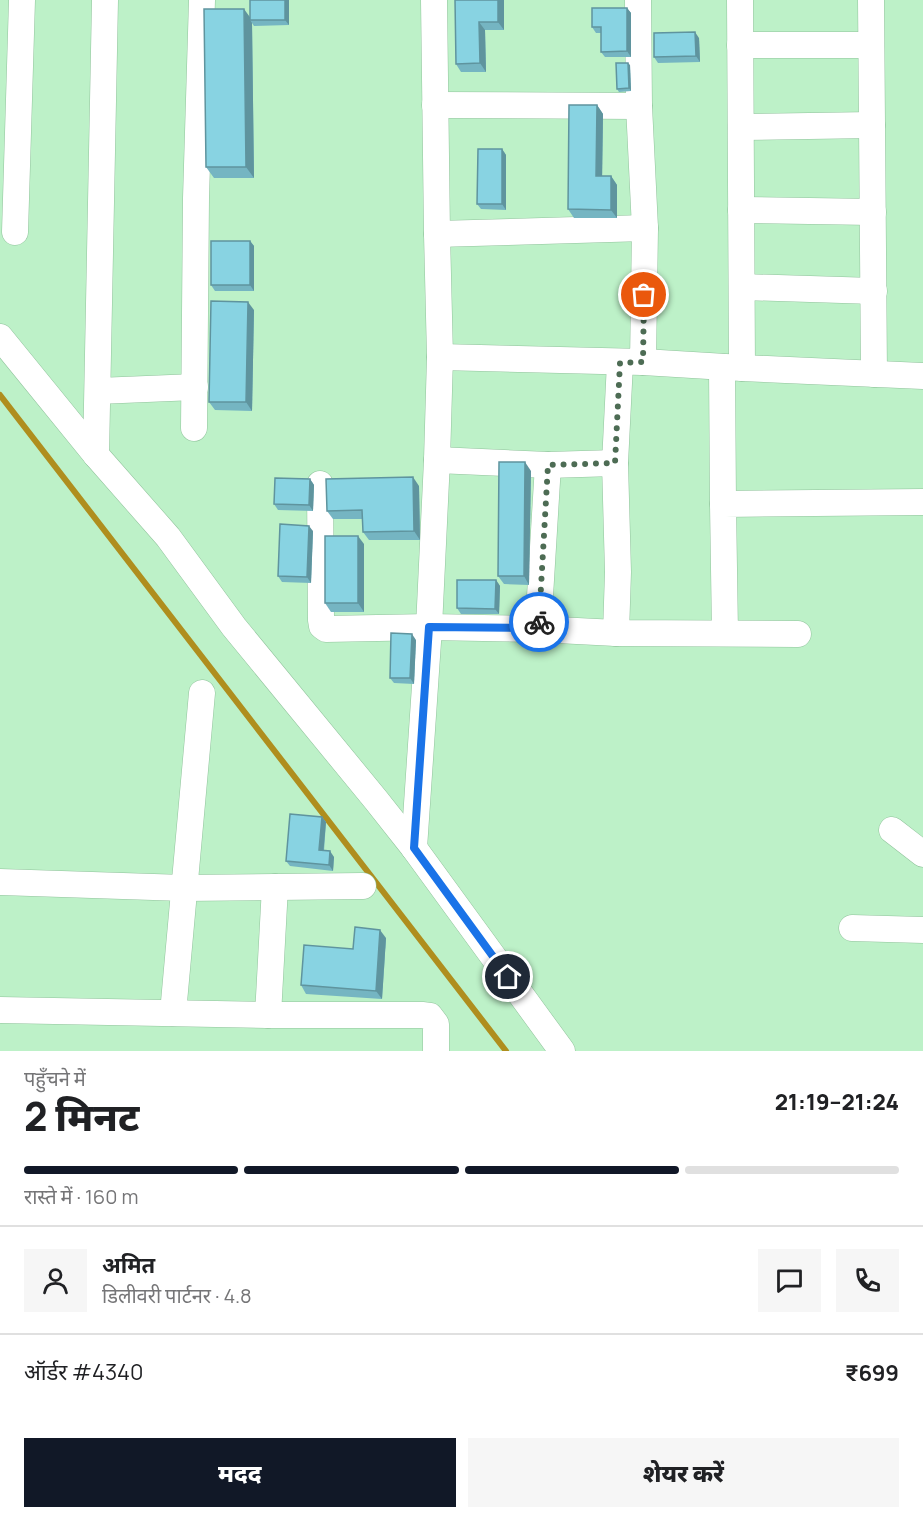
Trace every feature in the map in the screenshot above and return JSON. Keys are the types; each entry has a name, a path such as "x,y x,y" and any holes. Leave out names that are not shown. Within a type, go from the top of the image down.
{"street":[{"path":"15,232 8,145 10,63 22,0"},
{"path":"96,456 105,0"},
{"path":"194,428 196,198 202,0"},
{"path":"414,848 429,627 440,357 434,0"},
{"path":"616,633 618,572 615,463 632,363 645,228 639,106 638,0"},
{"path":"725,633 723,504 732,368 742,287 740,0"},
{"path":"871,0 874,374"},
{"path":"740,45 871,45"},
{"path":"435,105 639,106"},
{"path":"741,127 872,125"},
{"path":"741,210 873,212"},
{"path":"437,234 645,228"},
{"path":"742,287 873,291"},
{"path":"0,337 96,456 168,537 234,627 414,848 562,1051"},
{"path":"440,357 923,376"},
{"path":"98,391 195,387"},
{"path":"437,460 548,465 615,463"},
{"path":"538,628 548,465"},
{"path":"320,484 322,626 326,629 538,628 616,633 798,634"},
{"path":"723,504 923,502"},
{"path":"173,1012 202,693"},
{"path":"892,830 923,854"},
{"path":"0,882 184,888 363,886"},
{"path":"268,1015 274,887"},
{"path":"852,928 923,930"},
{"path":"0,1010 268,1015 422,1015 430,1016 436,1024 436,1051"}],"building":[{"path":"250,0 285,0 285,20 250,20"},
{"path":"455,0 498,0 498,22 479,22 480,63 456,64"},
{"path":"592,8 627,8 627,51 601,52 601,27 592,27"},
{"path":"204,9 244,9 246,167 206,167"},
{"path":"695,32 696,56 654,57 654,33"},
{"path":"616,63 628,63 629,88 617,89"},
{"path":"569,105 597,105 596,176 611,176 611,210 568,209"},
{"path":"478,149 502,149 502,204 477,204"},
{"path":"211,241 250,241 250,285 211,285"},
{"path":"211,301 248,302 246,402 209,402"},
{"path":"499,462 525,462 524,576 498,576"},
{"path":"413,477 414,531 363,532 362,510 327,511 326,479"},
{"path":"275,478 310,479 309,505 274,504"},
{"path":"280,524 309,526 307,577 278,576"},
{"path":"325,536 358,536 358,603 325,603"},
{"path":"457,580 496,580 495,609 457,608"},
{"path":"391,633 412,634 410,678 390,678"},
{"path":"290,814 322,817 319,850 330,851 329,865 286,861"},
{"path":"355,927 380,930 376,991 301,985 304,945 353,949"}],"waterway":[{"path":"0,395 506,1051"}],"way so far":[{"path":"539,622 548,465 615,463 620,363 643,362 644,295"}],"route":[{"path":"508,977 414,848 429,627 538,628 539,622"}]}
